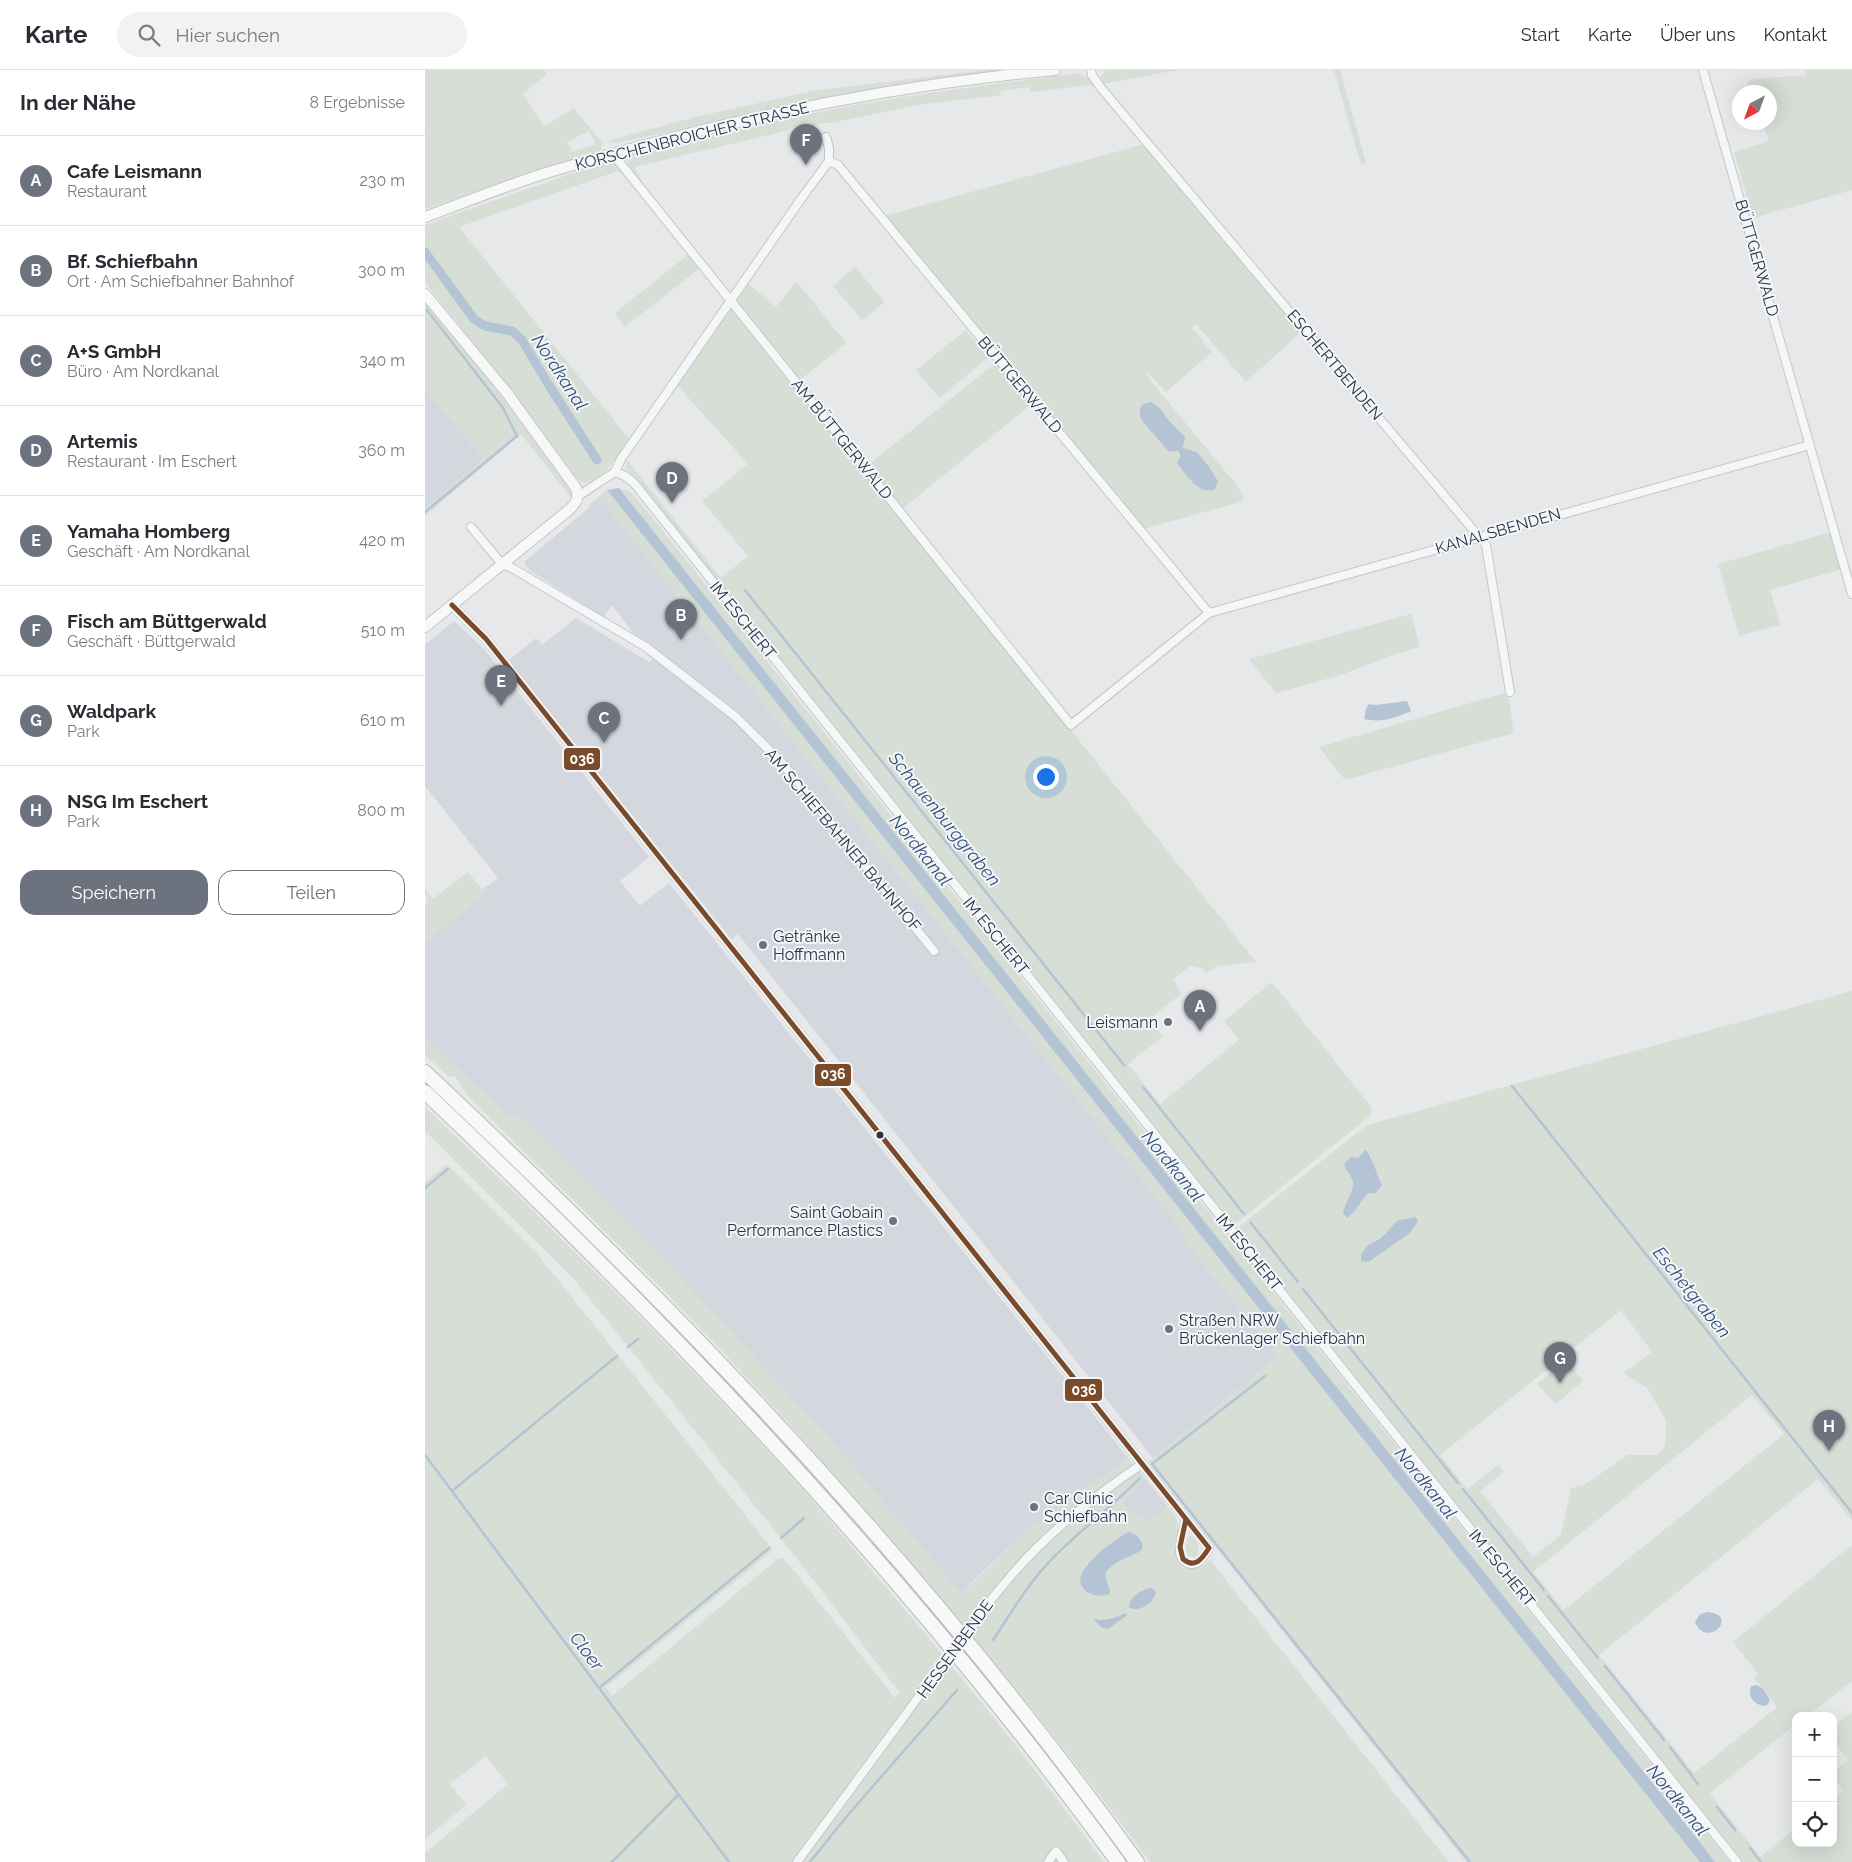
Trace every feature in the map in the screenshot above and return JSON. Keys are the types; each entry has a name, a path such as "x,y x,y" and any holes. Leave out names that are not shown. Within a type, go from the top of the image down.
{"highway":[{"path":"425,1072 524,1166 639,1280 731,1374 847,1501 1007,1692 1086,1792 1137,1862"},
{"path":"425,1092 628,1290 719,1384 817,1490 918,1607 987,1692 1085,1816 1118,1862"}],"main road":[{"name":"KORSCHENBROICHER STRASSE","path":"425,217 547,173 689,133 852,98 1015,74 1055,70"},
{"path":"425,294 507,393 575,488 578,496 570,510 425,627"}],"street":[{"name":"ESCHERTBENDEN","path":"1091,70 1101,88 1486,545 1510,692"},
{"name":"BÜTTGERWALD","path":"1703,70 1810,445"},
{"path":"578,496 615,472 621,459 801,199 829,162 827,138"},
{"name":"AM BÜTTGERWALD","path":"613,154 1071,725"},
{"name":"BÜTTGERWALD","path":"829,162 838,165 1209,612"},
{"name":"KANALSBENDEN","path":"1071,725 1209,612 1810,445"},
{"path":"1810,445 1852,594"},
{"name":"IM ESCHERT","path":"615,472 625,476 633,483 1737,1862"},
{"path":"471,526 502,564"},
{"name":"AM SCHIEFBAHNER BAHNHOF","path":"502,564 512,568 645,647 736,717 783,764 934,951"},
{"path":"452,605 485,639 1141,1464 1186,1519 1209,1548 1199,1562 1194,1564 1183,1560 1181,1556 1180,1545 1186,1519"},
{"name":"HESSENBENDE","path":"797,1862 1005,1582 1038,1547 1094,1497 1141,1464"},
{"path":"1047,1862 1055,1851 1064,1862"}],"shaded area":[{"path":"425,70 544,70 547,74 523,94 544,126 574,108 602,143 601,150 596,153 425,209","holes":["589,131 596,144 572,152 567,142"]},
{"path":"985,70 1017,70 794,105 616,143 607,141 696,117 812,91"},
{"path":"1106,70 1177,70 1103,84 1101,77"},
{"path":"1334,70 1340,70 1366,163 1361,165"},
{"path":"1805,70 1852,70 1852,190 1753,218 1734,152 1769,141 1765,130 1777,130 1777,85 1748,85 1747,82 1756,79 1806,75"},
{"path":"1080,73 1089,79 1097,89 1089,85 1031,92 1030,87 1000,91 1001,95 918,105 831,123 822,123 812,127 809,124 789,128 786,131 634,167 647,190 630,168 626,157 753,126 860,104"},
{"path":"1144,144 1302,331 1246,382 1196,324 1192,328 1212,352 1166,392 1146,371 1150,380 1235,483 1244,497 1241,502 1143,529 884,216","holes":["1161,409 1173,423 1185,442 1183,448 1198,453 1216,478 1193,482 1179,466 1179,452 1160,442 1143,422 1139,412"]},
{"path":"607,161 613,162 623,169 643,194 618,171 459,227 629,439 606,471 585,483 576,480 531,417 425,282 425,225"},
{"path":"690,253 701,267 625,327 615,313"},
{"path":"855,267 885,302 862,320 833,286"},
{"path":"796,281 846,343 799,381 736,301 748,283 776,307"},
{"path":"425,303 441,319 523,424 568,486 572,499 521,434 425,516 425,509 484,459 425,389"},
{"path":"731,308 734,308 1256,962 1217,966 1207,973 1204,969 1190,966 1173,980 1182,993 1149,1019 1163,1036 1128,1064 1160,1104 1239,1040 1224,1021 1272,982 1372,1108 1371,1115 1233,1226 626,467 627,460 721,578 748,556 702,501 748,464 677,385"},
{"path":"966,330 988,358 939,398 916,370"},
{"path":"997,362 1032,404 902,509 867,466"},
{"path":"425,389 484,459 425,509"},
{"path":"619,488 629,491 637,499 1730,1862 1715,1862"},
{"path":"607,490 1700,1862 1466,1862 1148,1462 1278,1357 1182,1237 1185,1234 599,497"},
{"path":"599,497 1185,1234 1182,1237 1278,1357 1153,1458 738,934 732,939 509,660 536,638 542,645 576,618 649,662 653,659 612,605 604,617 529,570 524,562 590,507 589,505"},
{"path":"1831,532 1842,569 1770,590 1780,625 1739,636 1718,564"},
{"path":"1411,614 1420,647 1392,655 1341,675 1276,693 1249,659"},
{"path":"454,621 483,648 649,857 620,881 640,906 669,883 1128,1458 1029,1529 961,1594 823,1432 647,1243 519,1115 515,1118 508,1115 425,1039 425,942 483,896 482,890 498,878 425,786 425,645"},
{"path":"1508,692 1514,733 1345,780 1319,747"},
{"path":"468,872 482,890 483,896 425,942 425,906 428,899 425,895 425,889 433,899"},
{"path":"1852,991 1852,1520 1818,1479 1599,1655 1694,1773 1777,1707 1754,1678 1758,1674 1733,1642 1852,1545 1852,1681 1812,1712 1792,1712 1792,1727 1710,1793 1760,1857 1792,1831 1792,1847 1837,1847 1837,1795 1843,1790 1837,1783 1837,1769 1848,1760 1837,1745 1837,1724 1852,1712 1852,1862 1742,1862 1236,1229 1367,1125","holes":["1364,1151 1371,1156 1382,1185 1376,1193 1367,1194 1347,1218 1344,1217 1344,1208 1352,1192 1353,1183 1352,1176 1345,1166 1346,1162 1354,1157 1358,1159","1385,1232 1410,1233 1390,1246 1373,1241 1381,1238","1621,1310 1652,1352 1623,1373 1647,1388 1666,1420 1664,1448 1656,1455 1628,1455 1584,1485 1571,1488 1561,1535 1533,1557 1480,1491 1504,1472 1498,1465 1467,1489 1440,1455","1752,1395 1784,1434 1564,1610 1533,1572"]},
{"path":"425,1039 508,1115 515,1118 519,1115 577,1172 691,1289 802,1408 961,1594 1029,1529 1128,1458 1145,1478 1121,1504 1131,1513 1141,1517 1146,1523 1168,1507 1176,1518 1179,1527 1177,1550 1192,1567 1203,1565 1210,1560 1449,1862 1150,1862 1001,1671 898,1547 845,1487 737,1367 671,1298 468,1096 455,1077 448,1076 425,1055","holes":["1124,1534 1136,1554 1118,1561 1111,1567 1106,1576 1109,1587 1083,1570 1086,1565"]},
{"path":"425,1107 605,1282 791,1476 965,1682 1022,1753 1104,1862 425,1862 425,1853 508,1784 486,1756 450,1784 466,1805 425,1839 425,1182 447,1164 539,1256 773,1550 606,1687 612,1696 779,1558 783,1558 788,1563 895,1698 900,1693 791,1551 573,1278 425,1131"},
{"path":"1566,1360 1583,1381 1556,1404 1537,1384"},
{"path":"1145,1478 1168,1507 1146,1523 1141,1517 1131,1513 1121,1503"},
{"path":"1191,1536 1198,1546 1198,1555 1194,1557 1188,1556 1186,1551 1188,1537"}],"water":[{"path":"1151,402 1161,409 1185,437 1183,448 1197,452 1209,467 1218,481 1215,489 1210,491 1204,490 1194,483 1177,463 1180,456 1179,452 1169,452 1143,422 1140,416 1140,408 1143,404"},
{"path":"619,488 1715,1862 1700,1862 607,490"},
{"path":"1407,701 1411,711 1405,714 1383,720 1364,719 1369,704 1376,705"},
{"path":"1366,1150 1382,1185 1376,1193 1367,1194 1347,1218 1343,1214 1352,1191 1353,1183 1345,1164 1352,1157 1358,1158"},
{"path":"1415,1217 1418,1221 1410,1233 1370,1261 1361,1261 1361,1254 1367,1246 1381,1238 1397,1221"},
{"path":"1129,1532 1140,1539 1143,1547 1142,1550 1120,1561 1106,1573 1106,1581 1110,1590 1109,1594 1103,1596 1086,1591 1081,1584 1081,1576 1085,1568 1101,1552"},
{"path":"1150,1588 1156,1592 1149,1603 1142,1608 1129,1608 1131,1601 1136,1595"},
{"path":"1708,1612 1717,1614 1721,1619 1721,1624 1718,1629 1707,1633 1700,1630 1695,1622 1700,1614"},
{"path":"1127,1614 1126,1616 1108,1629 1102,1628 1093,1619 1109,1619"},
{"path":"1757,1685 1763,1689 1770,1700 1765,1706 1752,1700 1750,1694 1751,1686"}],"waterway":[{"name":"Nordkanal","path":"425,252 474,319 485,326 512,331 522,340 597,460"},
{"path":"425,512 517,436 503,408 427,310"},
{"name":"Schauenburggraben","path":"745,590 1124,1065"},
{"name":"Eschetgraben","path":"1512,1086 1852,1513"},
{"name":"Schauenburggraben","path":"1143,1087 1244,1214"},
{"path":"425,1188 448,1169"},
{"name":"Schauenburggraben","path":"1251,1223 1298,1282"},
{"name":"Schauenburggraben","path":"1303,1289 1458,1483"},
{"path":"628,1347 638,1339"},
{"path":"452,1491 617,1356"},
{"path":"1265,1376 1152,1464 1470,1862"},
{"name":"Cloer","path":"425,1455 729,1862"},
{"path":"993,1640 1044,1568 1063,1548 1140,1478"},
{"name":"Schauenburggraben","path":"1463,1489 1544,1590"},
{"path":"781,1538 804,1518"},
{"path":"599,1688 769,1548"},
{"name":"Schauenburggraben","path":"1548,1596 1598,1658"},
{"name":"Schauenburggraben","path":"1605,1666 1664,1740"},
{"path":"810,1862 847,1816 957,1690"},
{"name":"Schauenburggraben","path":"1670,1747 1698,1784"},
{"path":"612,1862 678,1795"},
{"name":"Schauenburggraben","path":"1717,1807 1735,1830"},
{"name":"Schauenburggraben","path":"1750,1848 1761,1862"}],"transit line":[{"name":"036","path":"452,605 486,639 1209,1548"},
{"name":"036","path":"1186,1519 1180,1547 1183,1559 1187,1562 1195,1563 1201,1559 1209,1548"}],"place":[{"name":"Fisch am Büttgerwald","path":"806,165"},
{"name":"Artemis","path":"672,503"},
{"name":"Bf. Schiefbahn","path":"681,640"},
{"name":"Yamaha Homberg","path":"501,706"},
{"name":"A+S GmbH","path":"604,743"},
{"name":"Getränke Hoffmann","path":"763,945"},
{"name":"Leismann","path":"1168,1022"},
{"name":"Cafe Leismann","path":"1200,1031"},
{"name":"Saint Gobain Performance Plastics","path":"893,1221"},
{"name":"Straßen NRW Brückenlager Schiefbahn","path":"1169,1329"},
{"name":"Waldpark","path":"1560,1383"},
{"name":"NSG Im Eschert","path":"1829,1451"},
{"name":"Car Clinic Schiefbahn","path":"1034,1507"}]}
